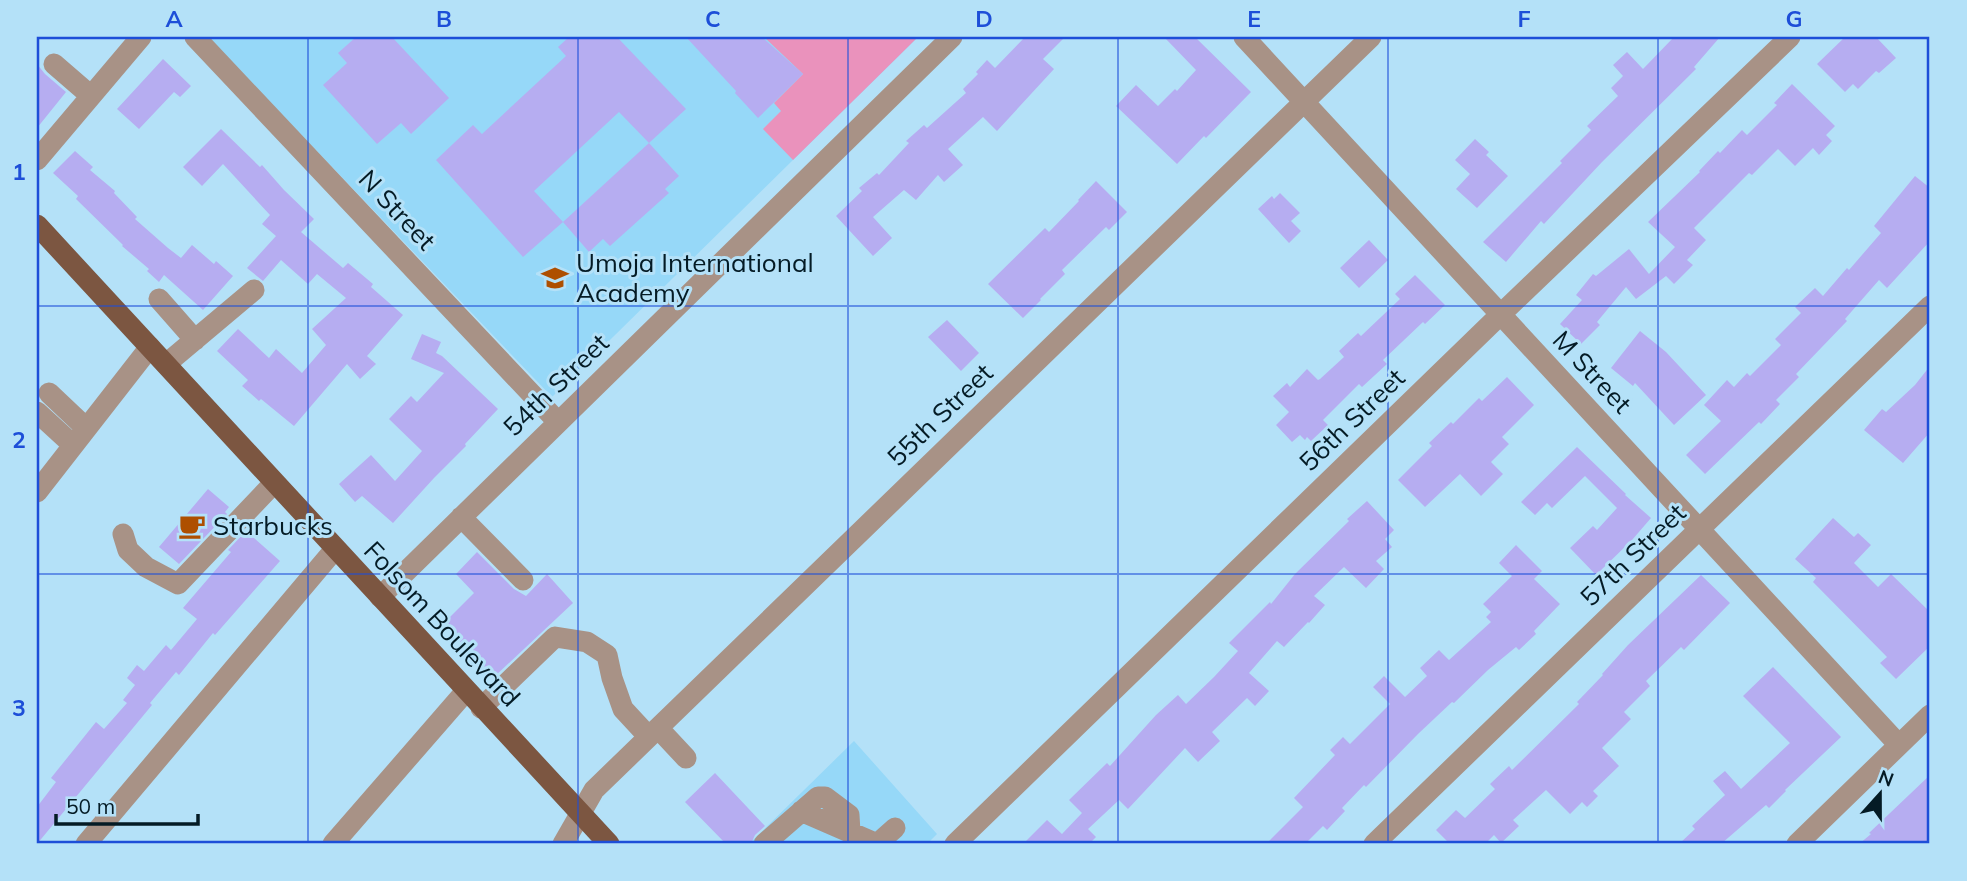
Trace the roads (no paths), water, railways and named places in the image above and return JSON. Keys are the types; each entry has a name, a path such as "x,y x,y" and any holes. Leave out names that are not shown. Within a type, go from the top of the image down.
{"main road":[{"name":"Folsom Boulevard","path":"37,225 609,844"}],"street":[{"path":"37,160 141,37"},
{"name":"N Street","path":"195,37 558,422"},
{"name":"54th Street","path":"380,597 952,37"},
{"name":"M Street","path":"1244,37 1899,746"},
{"name":"55th Street","path":"563,844 594,790 1371,37"},
{"name":"56th Street","path":"955,844 1790,37"},
{"path":"54,64 91,96"},
{"path":"166,364 254,290"},
{"path":"159,299 195,340"},
{"name":"57th Street","path":"1374,844 1930,306"},
{"path":"37,492 150,347"},
{"path":"49,393 86,428"},
{"path":"37,412 73,445"},
{"path":"123,534 128,550 146,567 178,584 274,483"},
{"path":"461,517 523,580"},
{"path":"86,844 335,549"},
{"path":"481,708 555,637 587,642 607,655 612,678 624,709 686,758"},
{"path":"333,844 466,691"},
{"path":"1797,844 1930,715"},
{"path":"764,844 818,797 825,797 849,815 850,832 891,837"}],"place":[{"name":"Umoja International Academy","path":"555,278"},
{"name":"Starbucks","path":"192,526"}]}
